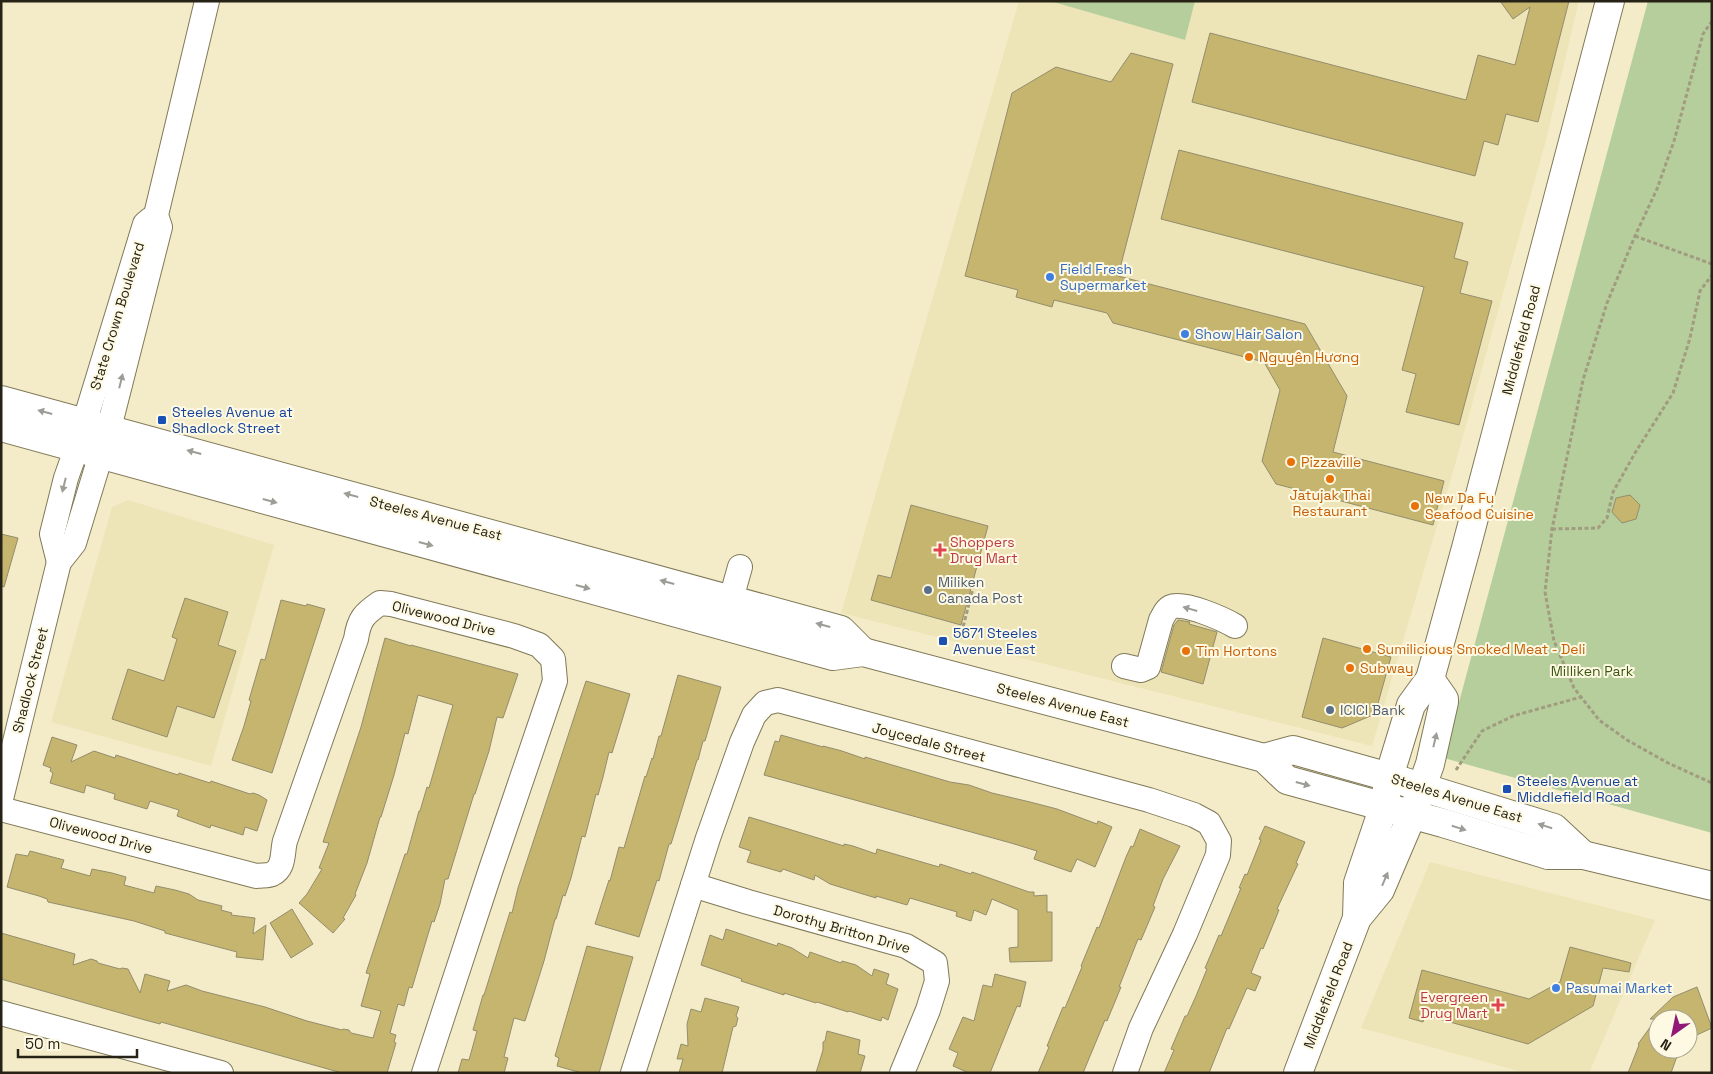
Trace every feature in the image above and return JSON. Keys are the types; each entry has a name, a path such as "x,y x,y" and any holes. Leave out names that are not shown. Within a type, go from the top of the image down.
{"main road":[{"name":"Middlefield Road","path":"1357,918 1358,883 1384,806 1389,776 1411,705 1430,679 1610,1"},
{"name":"Steeles Avenue East","path":"1,400 93,438 724,626 833,656 863,652 1264,758 1288,780 1384,806 1548,855 1583,855 1712,886"},
{"name":"Steeles Avenue East","path":"1,427 93,438 731,600 841,630 863,652"},
{"name":"Middlefield Road","path":"1298,1073 1357,918 1380,890 1422,787 1444,702 1444,699 1430,679"},
{"name":"Steeles Avenue East","path":"1264,758 1293,750 1389,776 1554,828 1583,855"}],"street":[{"name":"State Crown Boulevard","path":"93,438 160,227 156,215 208,1"},
{"name":"Shadlock Street","path":"1,799 59,562 52,534 66,478 93,438"},
{"path":"724,626 740,567"},
{"name":"Olivewood Drive","path":"1,809 256,876 271,875 282,862 285,841 364,615 380,603 391,604 514,636 540,645 553,659 555,682 424,1073"},
{"path":"1124,666 1141,670 1148,667 1161,620 1165,612 1172,606 1183,606 1221,618 1235,626"},
{"name":"Joycedale Street","path":"634,1073 693,885 742,742 754,716 765,703 778,700 1149,800 1194,815 1209,823 1219,841 1218,855 1185,934 1142,1028 1125,1073"},
{"name":"Dorothy Britton Drive","path":"693,885 906,946 935,962 937,981 928,1010 902,1073"},
{"path":"1,1013 221,1073"}],"path":[{"path":"1712,21 1703,34 1674,141 1660,181 1608,302 1583,380 1552,530 1545,592 1554,641 1574,688 1599,720 1612,731 1668,763 1712,782"},
{"path":"1635,236 1712,264"},
{"path":"1552,530 1598,528 1607,518 1613,492 1635,452 1673,393 1690,338 1700,291 1712,275"},
{"path":"960,639 973,588"},
{"path":"1456,770 1482,731 1513,716 1581,697"}],"shaded area":[{"path":"1019,1 1050,1 1185,40 1195,1 1579,1 1545,144 1452,475 1372,746 841,613"},
{"path":"128,500 274,545 211,766 51,722 112,507"},
{"path":"1430,862 1655,920 1589,1073 1526,1073 1361,1028"}],"green space":[{"path":"1050,1 1195,1 1185,40"},
{"name":"Milliken Park","path":"1648,1 1712,1 1712,833 1444,758"}],"building":[{"path":"1500,1 1569,1 1538,122 1506,114 1498,145 1484,141 1475,176 1192,102 1210,33 1466,100 1478,55 1515,65 1530,7 1513,19"},
{"path":"1131,53 1173,64 1118,276 1305,324 1347,396 1333,452 1444,481 1433,525 1276,484 1262,461 1280,390 1264,362 1113,323 1107,313 1054,300 1052,307 1016,297 1018,290 965,276 1012,93 1056,67 1111,82"},
{"path":"1179,150 1463,223 1454,258 1468,262 1460,293 1492,301 1459,425 1406,412 1416,374 1402,370 1424,287 1161,219"},
{"path":"1630,495 1640,505 1636,519 1622,523 1612,512 1616,498"},
{"name":"Shoppers Drug Mart","path":"911,505 988,526 961,625 871,600 878,575 891,578"},
{"path":"1,534 18,538 4,587 1,586"},
{"path":"185,598 228,612 218,645 236,651 214,718 177,706 167,737 112,719 128,669 164,681 177,639 172,637"},
{"path":"281,600 325,609 272,773 232,760 244,726 251,701 249,700 261,659 265,660"},
{"name":"Tim Hortons","path":"1178,620 1190,622 1189,624 1217,632 1203,684 1161,672 1174,625"},
{"path":"385,638 518,674 503,718 497,717 489,751 448,879 445,879 440,904 434,922 432,921 412,988 409,987 404,1006 398,1004 390,1033 396,1035 394,1042 396,1043 387,1073 342,1073 1,979 1,933 75,954 73,965 91,959 120,969 128,969 140,993 145,974 170,981 167,991 186,985 307,1021 349,1030 351,1033 373,1038 381,1011 361,1006 370,974 366,973 405,854 407,854 427,787 429,788 453,705 418,695 408,734 405,733 367,863 356,895 343,918 345,919 333,933 299,903 307,894 322,869 319,868 329,843 323,842 361,727"},
{"path":"1323,638 1391,657 1375,714 1342,728 1302,717"},
{"path":"678,675 721,687 705,741 703,741 671,844 669,844 659,881 657,880 639,937 595,924 610,881 619,847 624,848 645,776 653,759 659,736 661,736"},
{"path":"586,681 630,694 612,753 609,752 585,837 582,836 571,878 555,919 525,1021 514,1018 504,1057 508,1058 504,1073 458,1073 462,1059 469,1060 477,1031 473,1030 483,995 510,912 512,913 518,888"},
{"path":"781,735 950,782 969,785 992,793 1057,809 1097,824 1098,821 1112,827 1095,867 1077,859 1071,872 1034,859 1037,851 764,775 775,741 779,742"},
{"path":"52,737 77,745 71,762 94,751 115,758 116,755 178,775 179,773 259,795 267,800 257,831 245,827 243,835 211,825 210,828 177,816 179,810 150,801 147,809 114,799 115,794 86,785 84,793 50,783 53,773 50,771 51,768 43,765"},
{"path":"749,817 876,854 877,849 939,867 940,864 971,874 972,872 1029,892 1034,892 1034,896 1047,895 1047,912 1052,912 1052,961 1010,962 1009,948 1018,947 1018,910 992,899 986,915 974,910 971,921 956,916 957,912 910,898 907,905 830,884 815,875 814,880 783,869 781,872 747,862 751,851 739,847"},
{"path":"1265,826 1305,842 1296,863 1298,864 1277,909 1279,910 1263,949 1261,948 1251,973 1261,977 1255,991 1247,988 1229,1029 1227,1028 1209,1073 1164,1073 1174,1050 1171,1049 1196,996 1207,969 1205,968 1219,935 1221,936 1245,874 1247,875"},
{"path":"1140,829 1180,846 1163,879 1153,906 1155,907 1141,940 1138,939 1119,987 1121,987 1083,1073 1038,1073 1063,1007 1065,1008 1097,927 1099,928 1126,857 1131,846 1133,847"},
{"path":"30,851 64,860 61,868 90,876 92,869 112,873 126,877 124,885 154,893 156,886 175,890 189,894 198,900 222,906 221,910 232,913 231,915 255,918 253,934 266,925 263,960 236,957 237,952 165,933 165,931 134,921 48,902 47,899 39,896 7,887 16,854 28,856"},
{"path":"292,909 313,944 291,958 270,923"},
{"path":"726,929 777,946 778,943 792,948 808,958 810,952 841,963 842,961 856,965 872,976 874,969 889,974 886,984 898,989 888,1020 882,1017 881,1021 784,993 784,995 701,965 710,935 723,940"},
{"path":"587,946 633,957 599,1073 582,1073 557,1066 559,1058 555,1056"},
{"path":"1570,947 1631,963 1629,972 1603,968 1593,1006 1528,1044 1425,1015 1423,1022 1409,1018 1422,970 1529,999 1560,982"},
{"path":"995,974 1026,982 1020,1007 1017,1006 990,1073 969,1073 953,1066 958,1053 949,1049 963,1017 974,1021 983,985 992,987"},
{"path":"1697,987 1712,1028 1698,1034 1698,1009 1660,1009 1673,997"},
{"path":"705,998 739,1007 736,1016 738,1018 736,1026 733,1027 722,1073 679,1073 683,1059 677,1059 681,1044 688,1046 687,1024 691,1009 701,1012"},
{"path":"1648,1030 1648,1059 1676,1059 1671,1073 1628,1073 1638,1044"},
{"path":"827,1031 860,1040 858,1054 865,1056 860,1073 816,1073"}],"place":[{"name":"Field Fresh Supermarket","path":"1050,277"},
{"name":"Show Hair Salon","path":"1185,334"},
{"name":"Nguyên Hương","path":"1249,357"},
{"name":"Steeles Avenue at Shadlock Street","path":"162,420"},
{"name":"Pizzaville","path":"1291,462"},
{"name":"Jatujak Thai Restaurant","path":"1330,479"},
{"name":"New Da Fu Seafood Cuisine","path":"1415,506"},
{"name":"Shoppers Drug Mart","path":"940,550"},
{"name":"Miliken Canada Post","path":"928,590"},
{"name":"5671 Steeles Avenue East","path":"943,641"},
{"name":"Sumilicious Smoked Meat - Deli","path":"1367,649"},
{"name":"Tim Hortons","path":"1186,651"},
{"name":"Subway","path":"1350,668"},
{"name":"ICICI Bank","path":"1330,710"},
{"name":"Steeles Avenue at Middlefield Road","path":"1507,789"},
{"name":"Pasumai Market","path":"1556,988"},
{"name":"Evergreen Drug Mart","path":"1498,1005"}]}
